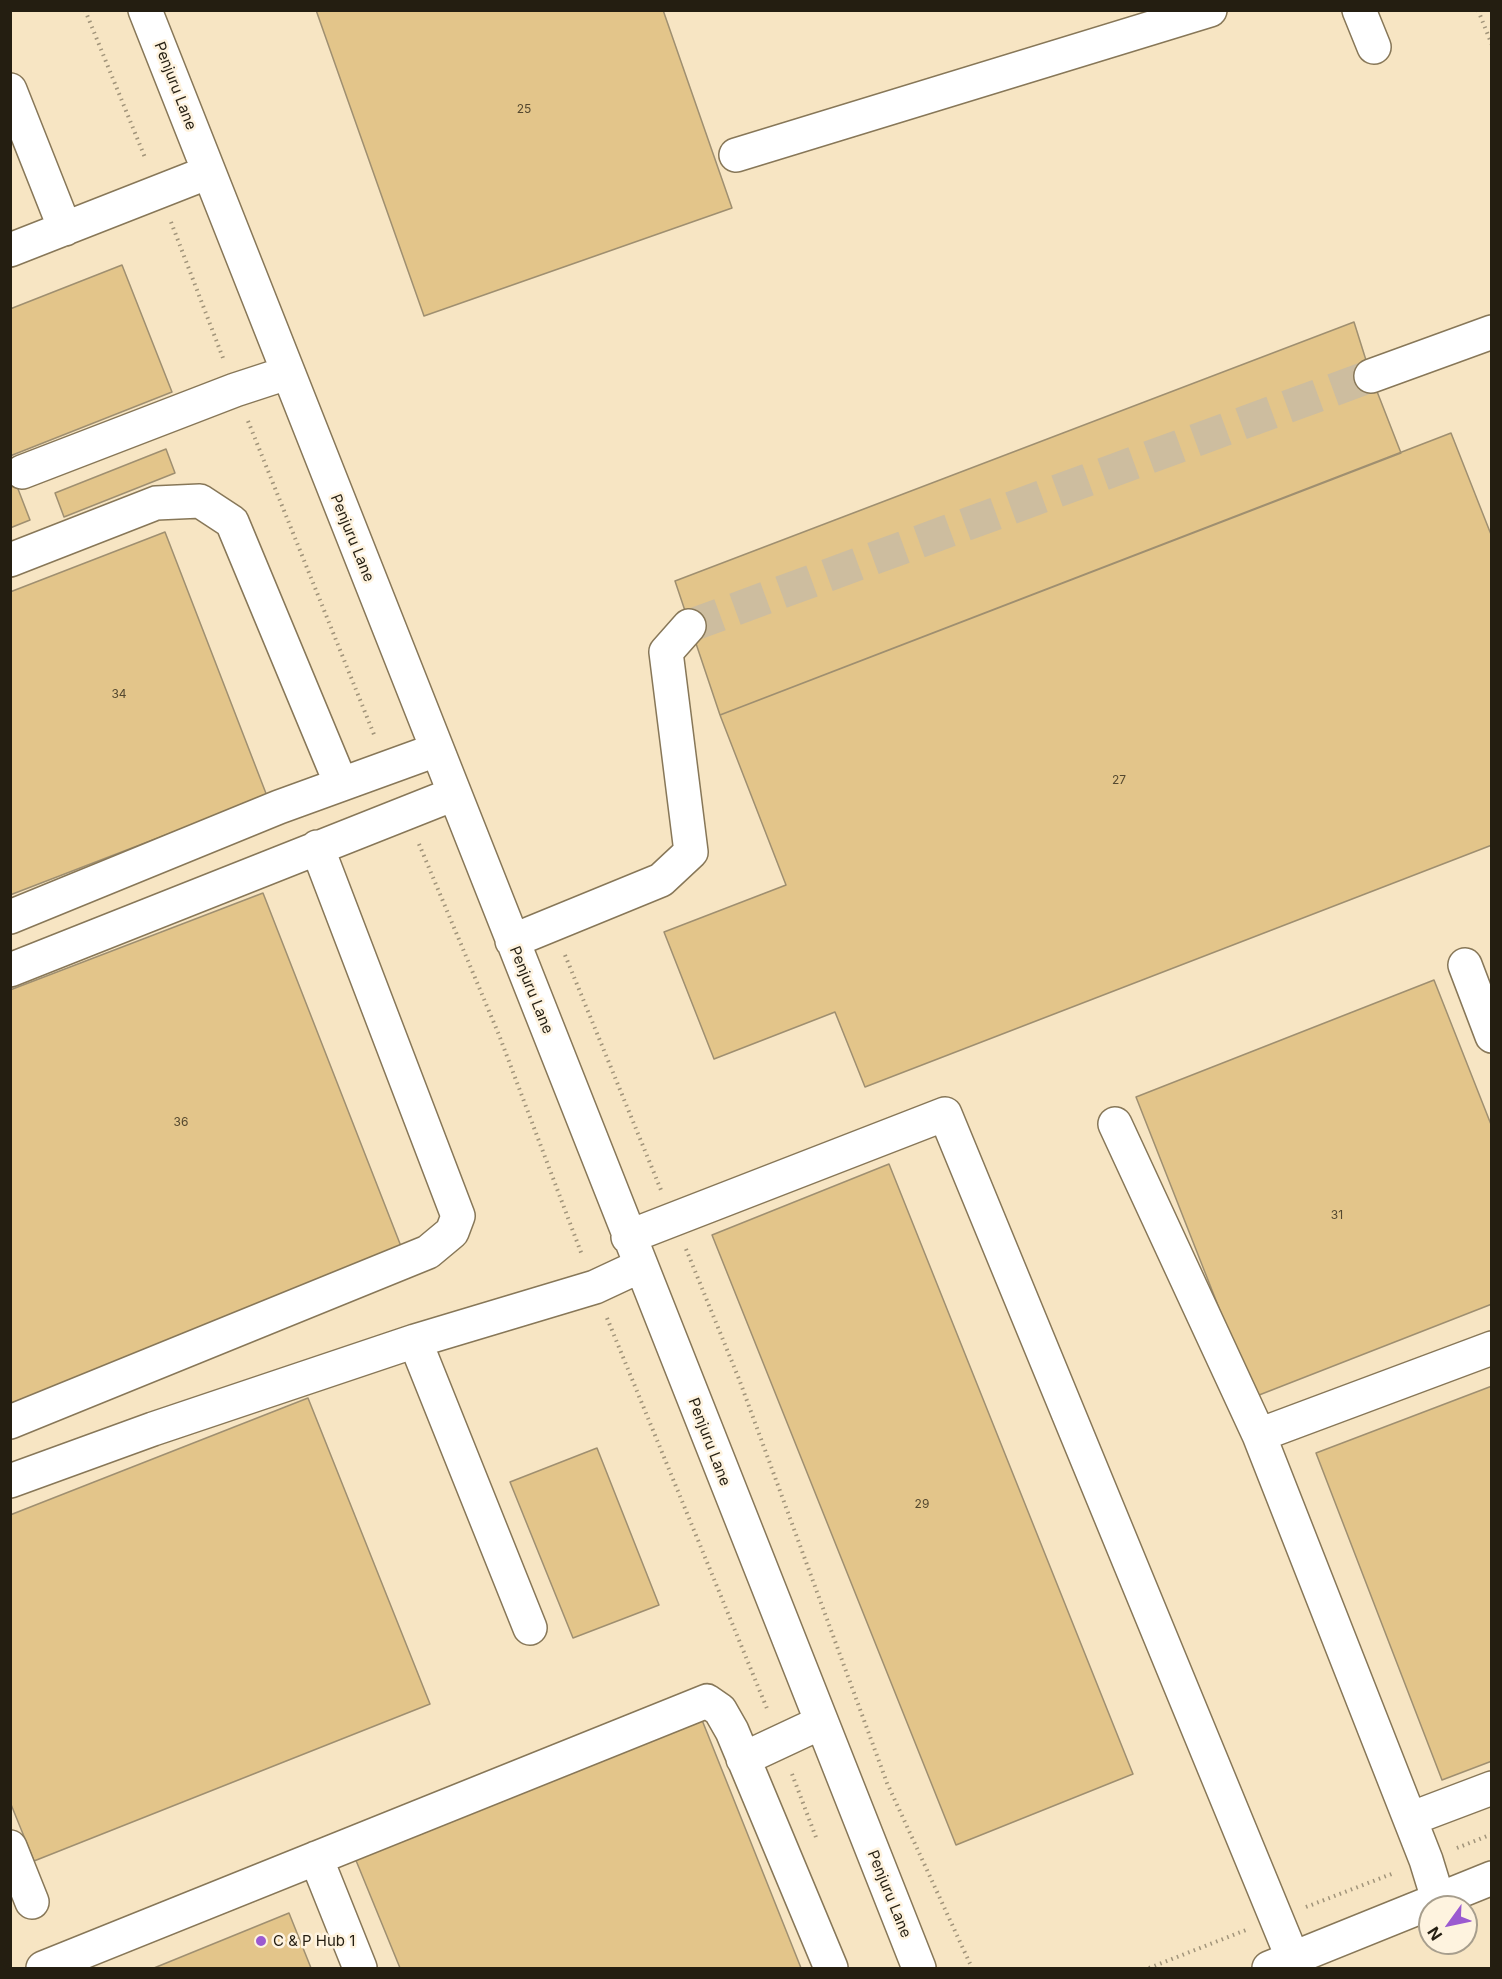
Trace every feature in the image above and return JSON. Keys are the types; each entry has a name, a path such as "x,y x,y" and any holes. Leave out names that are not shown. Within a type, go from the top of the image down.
{"street":[{"name":"Penjuru Lane","path":"145,10 820,1723 919,1968"},
{"path":"735,155 1210,10"},
{"path":"1359,10 1374,47"},
{"path":"10,90 65,229"},
{"path":"10,250 208,172"},
{"path":"1371,376 1491,332"},
{"path":"22,472 235,390 287,374"},
{"path":"10,561 156,503 200,501 232,522 341,784"},
{"path":"512,941 662,880 691,852 666,652 690,626"},
{"path":"10,916 341,784 436,750"},
{"path":"10,970 454,794"},
{"path":"10,1422 428,1252 452,1232 458,1216 317,847"},
{"path":"1465,965 1491,1036"},
{"path":"628,1236 945,1114 1277,1918 1281,1964 1418,1907"},
{"path":"1115,1124 1259,1435 1426,1860 1437,1895"},
{"path":"10,1480 164,1425 416,1341 594,1287 640,1266"},
{"path":"416,1341 530,1628"},
{"path":"1259,1435 1491,1348"},
{"path":"43,1968 707,1701 720,1710 743,1759 831,1968"},
{"path":"743,1759 820,1723"},
{"path":"1410,1819 1491,1788"},
{"path":"10,1847 32,1902"},
{"path":"316,1858 360,1968"},
{"path":"1448,1895 1491,1878"}],"path":[{"path":"85,10 387,767"},
{"path":"1478,10 1491,45"},
{"path":"406,813 499,1035 594,1287 821,1850"},
{"path":"552,924 739,1379 886,1783 972,1968"},
{"path":"1149,1968 1491,1834"}],"building":[{"path":"316,10 663,10 732,208 424,316"},
{"path":"122,265 172,392 10,456 10,309"},
{"path":"1354,322 1371,376 1401,453 720,715 675,581"},
{"path":"1451,433 1492,537 1492,845 865,1087 835,1012 714,1059 664,932 786,885 720,715"},
{"path":"166,449 175,473 64,517 55,493"},
{"path":"13,476 30,520 10,528 10,477"},
{"path":"165,532 267,796 10,895 10,592"},
{"path":"263,893 404,1254 10,1407 10,990"},
{"path":"1434,980 1492,1127 1492,1304 1254,1397 1136,1097"},
{"path":"889,1164 1133,1774 956,1845 712,1235"},
{"path":"1492,1386 1492,1761 1442,1780 1316,1453"},
{"path":"308,1398 430,1704 34,1861 10,1802 10,1515"},
{"path":"597,1448 659,1605 573,1638 510,1482"},
{"path":"702,1720 801,1968 400,1968 355,1858"},
{"name":"C & P Hub 1","path":"289,1913 311,1968 154,1968"}],"tunnel":[{"path":"689,626 1371,376"}],"place":[{"name":"C & P Hub 1","path":"261,1941"}]}
